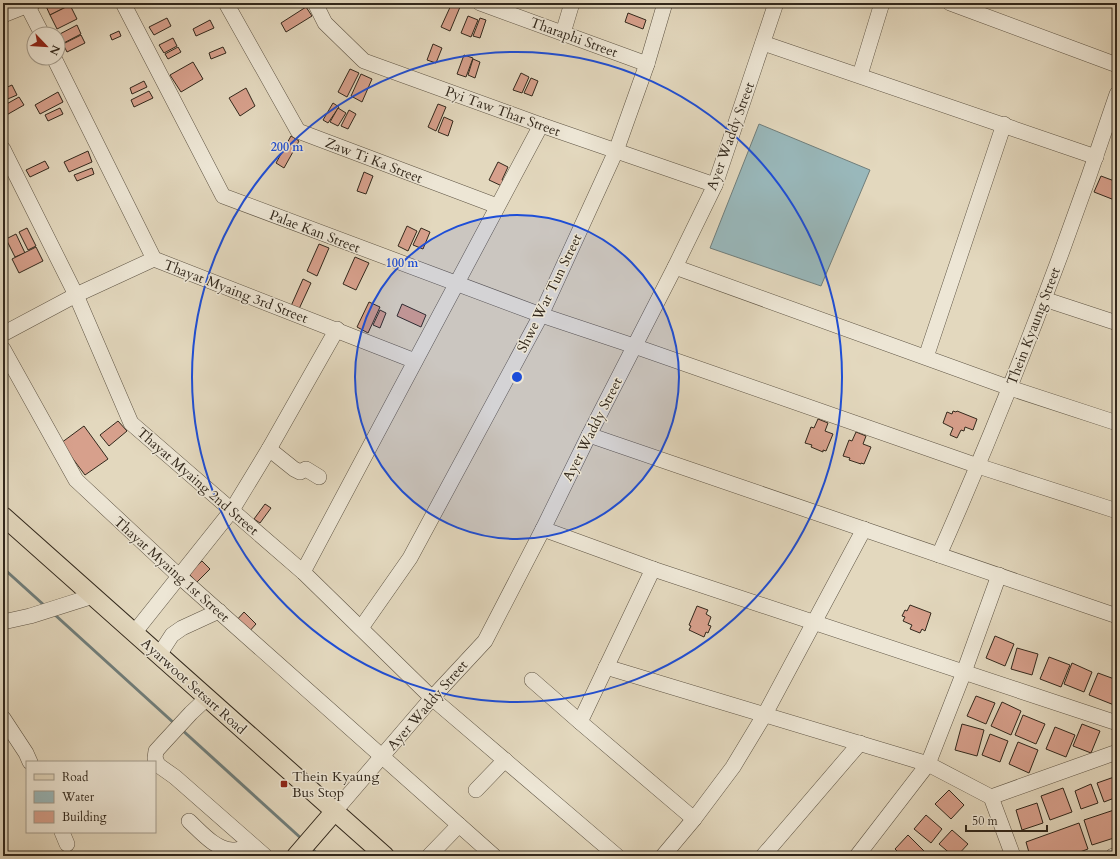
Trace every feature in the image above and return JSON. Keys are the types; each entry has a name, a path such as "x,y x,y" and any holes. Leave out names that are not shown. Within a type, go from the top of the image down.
{"main road":[{"name":"Ayarwoot Setsart Road","path":"3,516 382,854"},
{"path":"303,848 334,812"}],"street":[{"name":"Palae Kan Street","path":"123,3 223,196 541,315 978,466 1117,511"},
{"name":"Zaw Ti Ka Street","path":"226,3 298,131 497,206"},
{"name":"Pyi Taw Thar Street","path":"315,3 325,23 364,61 541,125 714,185"},
{"name":"Tharaphi Street","path":"480,3 647,64"},
{"path":"563,33 572,3"},
{"name":"Shwe War Tun Street","path":"361,628 410,558 541,315 616,151 647,64 665,3"},
{"name":"Ayer Waddy Street","path":"334,812 432,698 485,641 675,267 714,185 776,3"},
{"path":"860,75 882,3"},
{"path":"950,3 1117,65"},
{"path":"3,15 29,4 39,26"},
{"path":"763,43 1004,124 1096,157"},
{"name":"Thayat Myaing 3rd Street","path":"58,66 154,259 337,329 415,361"},
{"name":"Thein Kyaung Street","path":"939,555 1010,388 1096,157 1117,94"},
{"path":"926,357 1004,124"},
{"path":"303,572 541,125"},
{"name":"Thayat Myaing 2nd Street","path":"3,149 76,296 130,423 303,572 432,698 617,856"},
{"path":"3,334 76,296 154,259"},
{"path":"675,267 1010,388 1117,423"},
{"path":"1044,299 1117,323"},
{"path":"134,633 232,510 270,449 337,329"},
{"name":"Thayat Myaing 1st Street","path":"3,349 76,480 179,576 494,856"},
{"path":"589,435 1117,616"},
{"path":"270,449 294,469 300,472 306,469 319,477"},
{"path":"543,529 653,569 1117,723"},
{"path":"663,856 694,819 733,767 815,622 864,529"},
{"path":"580,722 653,569"},
{"path":"857,856 928,764 964,672 999,575"},
{"path":"3,622 57,608 93,596"},
{"path":"159,655 172,635 182,628 219,611"},
{"path":"606,667 928,764 992,797 1013,856"},
{"path":"532,680 694,819"},
{"path":"207,698 156,751 155,758 158,765 175,777 259,851"},
{"path":"3,718 30,761"},
{"path":"763,856 860,743"},
{"path":"992,797 1117,752"},
{"path":"476,790 506,760"},
{"path":"189,821 209,840 228,849 259,851"},
{"path":"429,856 459,825"},
{"path":"1113,856 1117,854"}],"water":[{"path":"759,124 870,170 821,286 710,248"}],"building":[{"path":"69,3 70,5 50,15 45,4"},
{"path":"452,3 460,7 450,31 441,27"},
{"path":"70,5 77,19 63,26 56,26 50,15"},
{"path":"306,7 312,16 286,32 281,23"},
{"path":"628,13 646,20 643,29 625,22"},
{"path":"468,16 478,20 471,37 461,33"},
{"path":"167,18 171,26 154,35 149,27"},
{"path":"480,18 486,20 480,38 473,36"},
{"path":"210,20 214,28 196,36 193,29"},
{"path":"77,25 81,34 66,42 66,31"},
{"path":"119,31 121,36 112,40 110,35"},
{"path":"81,35 85,43 67,52 66,42"},
{"path":"173,38 177,46 164,53 159,45"},
{"path":"433,44 442,48 436,63 427,60"},
{"path":"178,47 181,52 168,59 165,54"},
{"path":"223,47 226,53 211,59 209,53"},
{"path":"464,55 473,58 466,77 457,74"},
{"path":"473,59 480,62 475,78 468,75"},
{"path":"193,62 203,79 181,92 170,75"},
{"path":"350,69 359,73 347,97 338,92"},
{"path":"521,73 529,77 522,93 513,90"},
{"path":"361,74 372,79 362,102 351,96"},
{"path":"531,78 538,81 532,96 524,93"},
{"path":"144,81 147,87 132,94 130,88"},
{"path":"12,85 17,95 3,101 3,89"},
{"path":"246,88 255,106 240,116 229,98"},
{"path":"149,91 153,98 134,107 131,100"},
{"path":"58,92 63,102 40,114 35,105"},
{"path":"19,97 24,105 3,117 3,106"},
{"path":"333,103 339,107 328,123 323,120"},
{"path":"438,104 446,107 436,131 428,127"},
{"path":"60,108 63,114 48,121 45,115"},
{"path":"338,108 346,113 338,126 330,122"},
{"path":"349,110 356,114 348,129 341,126"},
{"path":"444,117 453,121 448,136 438,132"},
{"path":"291,136 299,141 284,168 276,163"},
{"path":"88,151 92,162 69,172 64,162"},
{"path":"45,161 49,168 30,177 26,170"},
{"path":"498,162 508,167 502,180 507,182 504,187 489,180"},
{"path":"92,168 94,174 77,181 74,175"},
{"path":"364,172 373,176 366,194 357,191"},
{"path":"1101,176 1117,182 1117,201 1094,192"},
{"path":"407,226 417,231 408,251 398,246"},
{"path":"27,228 36,246 28,250 19,232"},
{"path":"421,228 430,232 423,249 413,245"},
{"path":"16,234 25,253 15,257 6,239"},
{"path":"319,244 329,248 317,276 307,271"},
{"path":"36,247 43,261 19,273 12,259"},
{"path":"355,257 369,263 356,290 343,284"},
{"path":"303,279 311,283 299,309 291,306"},
{"path":"369,302 380,307 368,333 357,327"},
{"path":"402,304 426,315 421,327 397,316"},
{"path":"380,310 386,313 380,328 373,325"},
{"path":"953,411 957,411 977,419 973,430 965,427 964,431 961,430 957,438 950,435 953,428 943,423 947,412 952,414"},
{"path":"818,419 828,423 825,431 833,434 826,451 823,450 823,452 811,447 812,445 805,443 811,427 814,428"},
{"path":"118,421 127,431 109,446 100,435"},
{"path":"84,426 108,459 85,475 61,443"},
{"path":"856,432 866,436 863,444 871,447 864,464 849,460 850,458 843,456 849,440 852,441"},
{"path":"265,504 271,508 260,523 254,519"},
{"path":"202,561 210,569 197,582 189,574"},
{"path":"910,605 931,613 925,631 922,629 920,633 910,629 912,625 903,621 905,617 902,616"},
{"path":"697,606 708,610 706,614 711,617 708,625 711,626 708,633 706,632 704,637 689,630 691,626 689,625"},
{"path":"244,612 256,624 248,633 236,621"},
{"path":"995,636 1014,644 1005,666 986,658"},
{"path":"1017,648 1038,654 1032,675 1011,669"},
{"path":"1049,657 1070,665 1061,687 1040,679"},
{"path":"1072,663 1092,672 1084,692 1064,684"},
{"path":"1098,673 1117,680 1117,698 1114,705 1089,695"},
{"path":"976,696 995,703 986,724 967,716"},
{"path":"1002,702 1021,711 1011,735 991,726"},
{"path":"1023,715 1045,724 1036,744 1015,735"},
{"path":"962,724 984,730 977,756 955,750"},
{"path":"1082,724 1100,731 1091,753 1073,746"},
{"path":"1055,727 1075,735 1066,757 1046,749"},
{"path":"990,734 1008,741 1000,762 982,755"},
{"path":"1018,742 1038,750 1029,773 1009,764"},
{"path":"1117,776 1117,797 1104,802 1097,783"},
{"path":"1091,784 1098,803 1081,809 1075,791"},
{"path":"1063,788 1072,812 1050,820 1041,796"},
{"path":"949,790 964,805 951,819 935,804"},
{"path":"1037,803 1043,823 1022,830 1016,810"},
{"path":"1117,809 1117,837 1092,845 1084,820"},
{"path":"926,815 942,829 931,843 914,829"},
{"path":"1079,823 1088,849 1069,856 1030,856 1026,842"},
{"path":"952,830 968,844 957,856 953,856 939,844"},
{"path":"908,835 924,851 919,856 902,856 895,849"},
{"path":"976,851 983,856 972,856"}],"waterway":[{"path":"3,568 45,606"},
{"path":"54,614 175,724"},
{"path":"181,729 303,840"},
{"path":"311,848 320,856"}],"place":[{"name":"Thein Kyaung Bus Stop","path":"284,784"}]}
